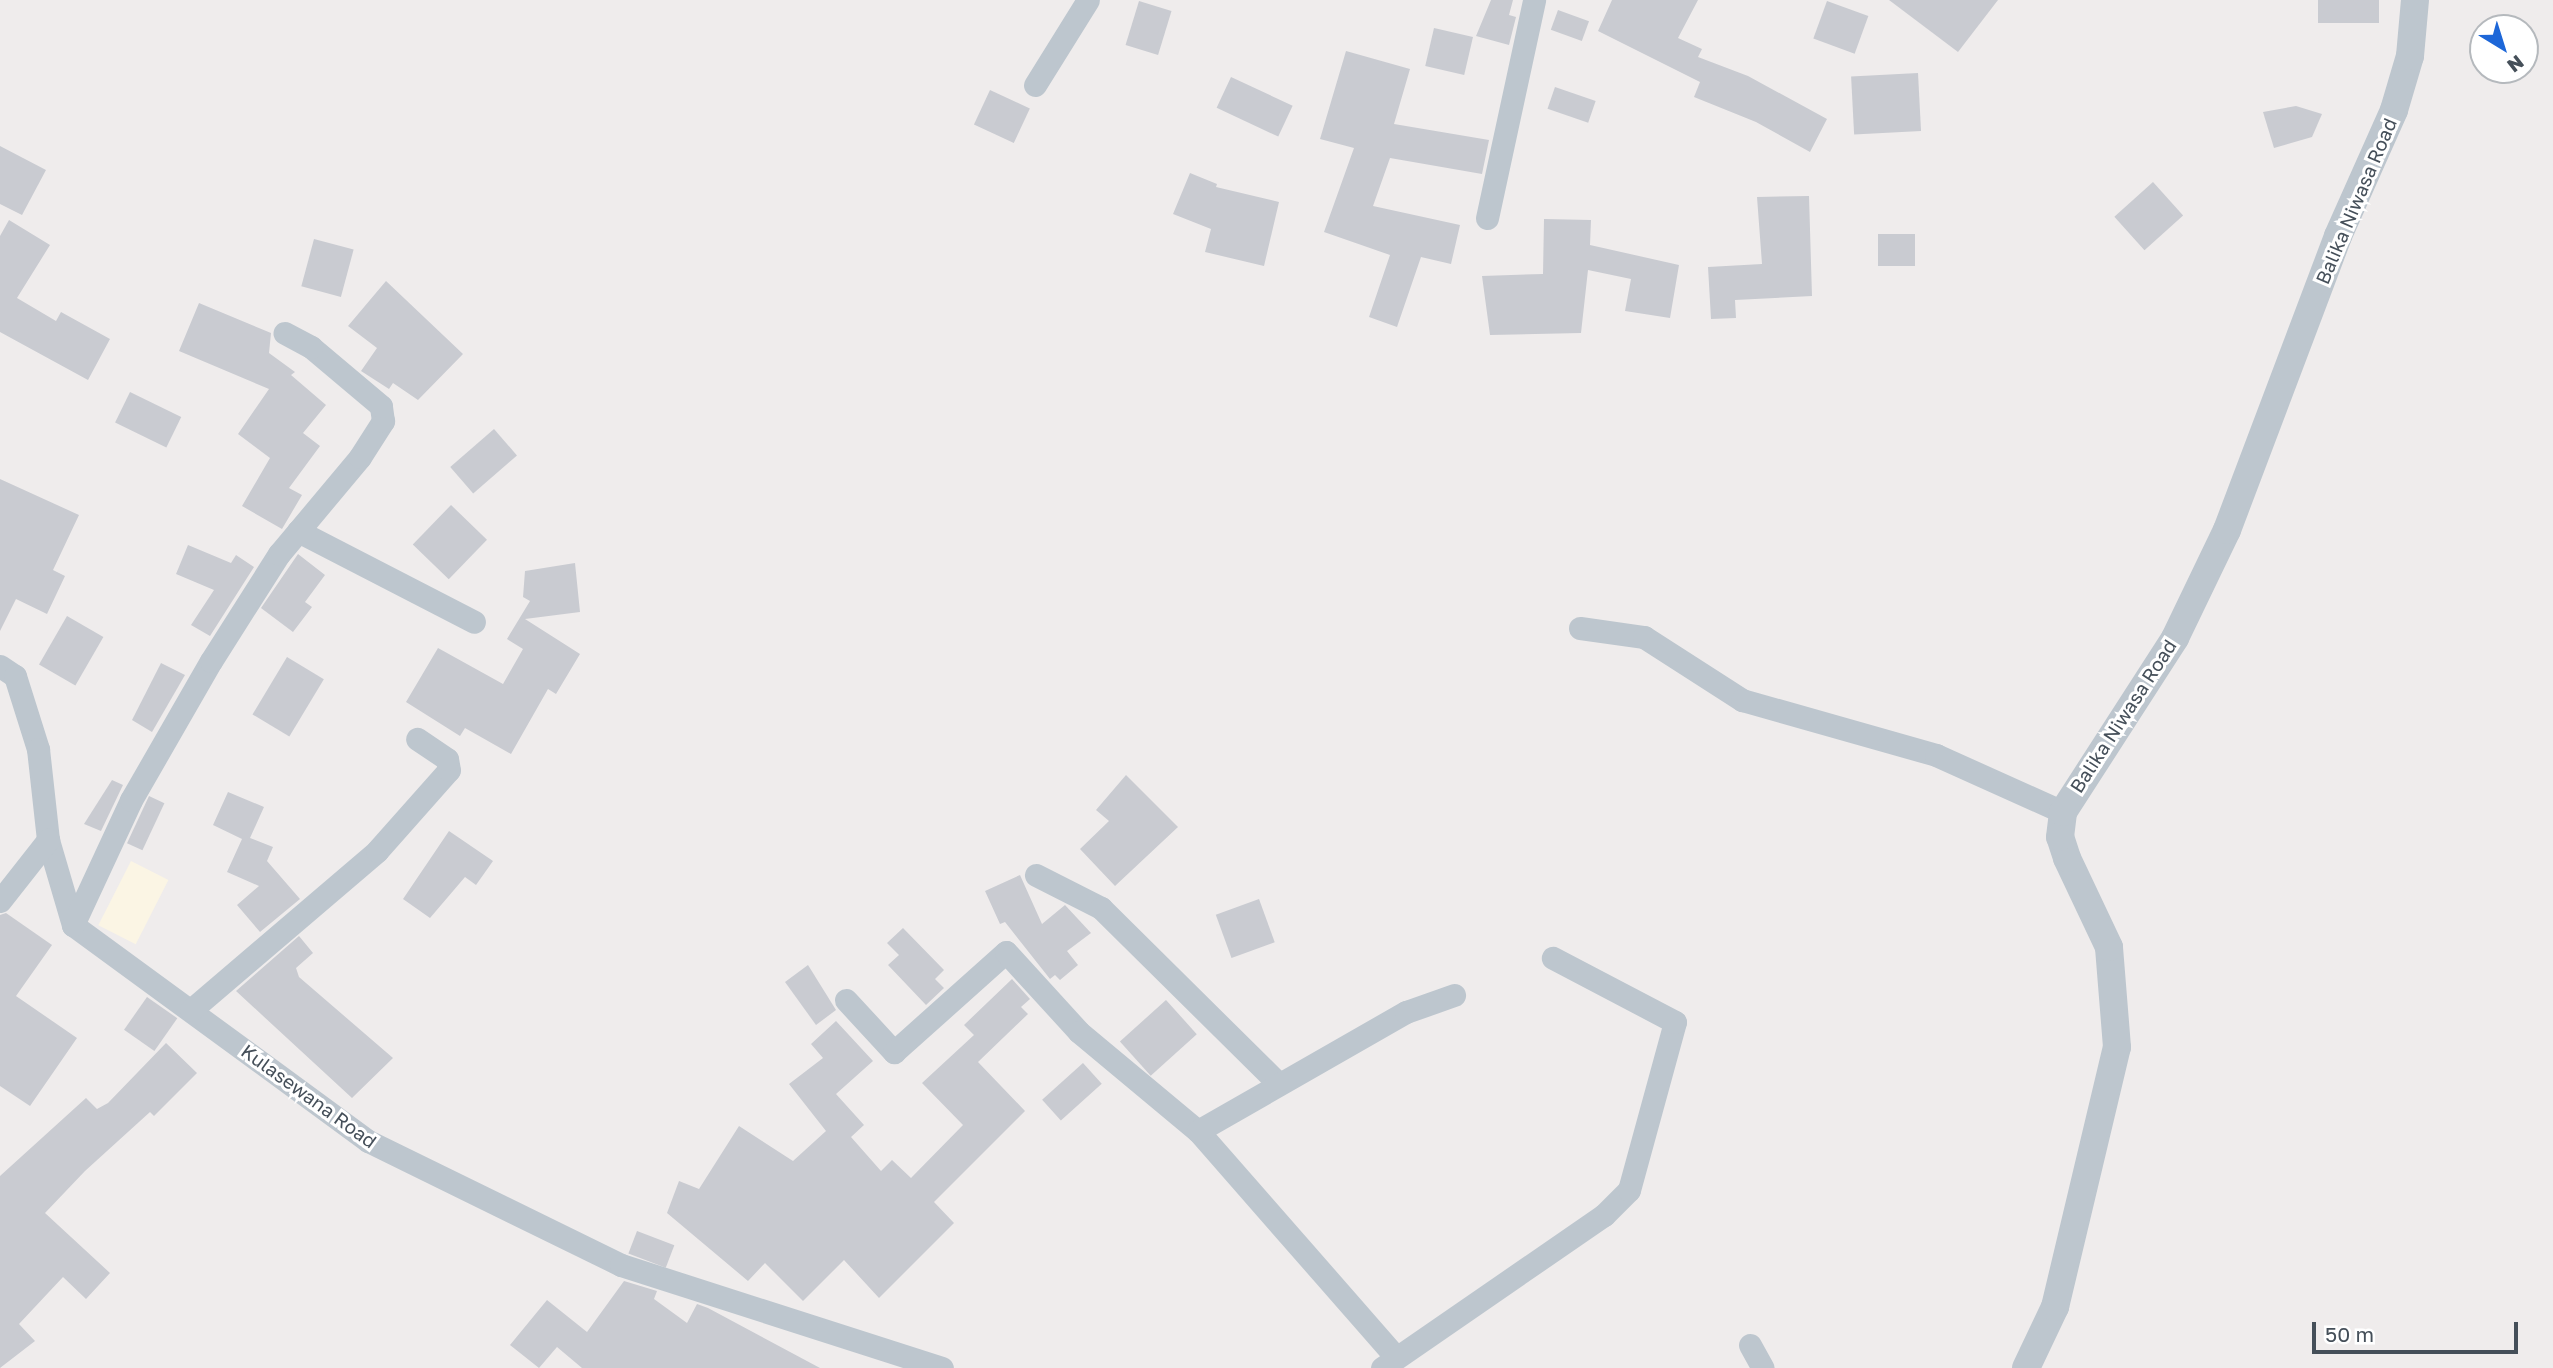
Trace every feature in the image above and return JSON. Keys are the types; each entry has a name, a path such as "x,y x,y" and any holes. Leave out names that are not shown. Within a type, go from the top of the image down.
{"street":[{"path":"1035,85 1088,0"},
{"path":"1487,218 1534,0"},
{"name":"Balika Niwasa Road","path":"2026,1368 2055,1307 2117,1047 2109,947 2067,858 2060,837 2063,811 2175,638 2227,530 2338,236 2394,110 2410,56 2415,0"},
{"path":"73,925 131,800 279,554 360,457 383,421 381,406 310,347 285,333"},
{"path":"298,531 474,622"},
{"path":"1580,628 1644,638 1742,700 1936,755 2063,811"},
{"path":"0,666 15,676 38,749 48,840 73,925"},
{"path":"191,1010 377,851 449,770 447,759 416,739"},
{"path":"0,901 48,840"},
{"path":"1036,875 1101,908 1279,1084"},
{"name":"Kulasewana Road","path":"73,925 368,1141 621,1265 942,1368"},
{"path":"846,1000 894,1052 1006,952 1079,1032 1198,1131 1389,1362 1604,1215 1629,1190 1675,1022 1553,957"},
{"path":"1198,1131 1406,1012 1454,995"},
{"path":"1750,1345 1763,1368"}],"shaded area":[{"path":"131,861 168,880 136,944 98,925"}],"building":[{"path":"1491,0 1513,0 1509,15 1516,17 1509,45 1476,36"},
{"path":"1612,0 1698,0 1678,38 1702,49 1698,57 1748,76 1827,119 1810,152 1756,122 1694,97 1700,82 1598,31"},
{"path":"1889,0 1998,0 1958,52"},
{"path":"2318,0 2379,0 2379,23 2318,23"},
{"path":"1139,1 1172,11 1158,55 1126,45"},
{"path":"1827,1 1868,16 1855,54 1813,39"},
{"path":"1558,10 1589,21 1582,41 1551,30"},
{"path":"1434,28 1473,37 1464,75 1425,66"},
{"path":"1346,51 1410,69 1394,124 1489,140 1482,174 1390,158 1373,206 1460,225 1451,264 1421,257 1397,327 1369,317 1390,255 1324,232 1354,148 1320,139"},
{"path":"1918,73 1921,131 1854,134 1851,77"},
{"path":"1231,77 1293,106 1278,137 1217,108"},
{"path":"1555,87 1596,101 1588,123 1548,109"},
{"path":"990,90 1030,109 1014,143 974,124"},
{"path":"2296,106 2322,114 2312,137 2274,148 2263,112"},
{"path":"0,146 46,170 22,215 0,204"},
{"path":"1190,173 1217,184 1216,187 1279,202 1264,266 1205,252 1211,229 1173,214"},
{"path":"2153,182 2183,215 2144,250 2114,217"},
{"path":"1809,196 1812,296 1735,300 1736,318 1711,319 1708,267 1762,264 1757,197"},
{"path":"1544,219 1591,220 1590,245 1679,265 1670,318 1625,311 1631,279 1588,270 1581,333 1490,335 1482,276 1543,274"},
{"path":"9,220 50,245 17,298 56,321 61,312 110,339 88,380 0,332 0,236"},
{"path":"1878,234 1915,234 1915,266 1878,266"},
{"path":"314,239 354,250 341,297 301,286"},
{"path":"386,281 463,354 418,400 393,383 389,389 361,371 377,348 348,326"},
{"path":"199,303 271,333 269,353 295,372 291,375 326,405 303,433 320,446 289,488 302,495 282,529 242,506 270,458 238,434 269,389 179,351"},
{"path":"130,392 181,417 166,448 115,423"},
{"path":"494,429 517,455 473,493 450,467"},
{"path":"0,479 79,515 53,570 65,576 47,614 16,599 0,631"},
{"path":"451,505 487,540 449,579 413,545"},
{"path":"188,545 231,563 236,555 254,567 210,636 191,625 214,590 176,574"},
{"path":"298,554 325,575 305,602 312,607 293,632 261,608"},
{"path":"575,563 580,612 525,619 580,654 556,694 548,689 511,754 465,728 460,736 406,702 438,648 503,684 523,649 507,639 530,601 523,597 525,571"},
{"path":"67,616 103,637 75,685 39,664"},
{"path":"287,657 324,679 289,737 252,714"},
{"path":"161,663 185,675 152,732 132,720"},
{"path":"1126,775 1178,827 1115,886 1080,849 1109,821 1096,810"},
{"path":"112,780 123,785 101,831 84,824"},
{"path":"228,792 264,807 250,838 273,847 267,861 300,899 260,932 237,905 259,886 227,872 242,839 213,825"},
{"path":"149,796 164,803 142,850 127,843"},
{"path":"449,831 493,861 476,885 465,877 430,918 403,899"},
{"path":"1020,875 1042,924 1065,905 1091,933 1067,951 1078,965 1060,980 1055,975 1050,979 1005,922 1000,924 985,891"},
{"path":"1259,899 1275,942 1232,958 1216,915"},
{"path":"6,913 52,945 16,996 77,1038 30,1106 0,1086 0,915"},
{"path":"903,928 944,970 935,979 944,988 926,1005 888,965 899,955 887,943"},
{"path":"299,936 313,953 296,968 299,977 393,1058 352,1098 236,991"},
{"path":"808,965 836,1010 816,1025 785,982"},
{"path":"1012,979 1030,999 1021,1007 1028,1014 978,1062 1025,1111 934,1202 954,1223 879,1298 844,1260 803,1301 765,1263 748,1281 667,1213 679,1181 699,1189 739,1126 793,1161 826,1131 789,1084 823,1058 811,1044 836,1021 873,1061 836,1094 864,1125 851,1137 881,1171 892,1160 911,1178 963,1125 922,1083 974,1035 964,1025"},
{"path":"147,997 177,1018 154,1051 124,1030"},
{"path":"1166,1000 1197,1034 1151,1076 1120,1041"},
{"path":"166,1043 197,1073 154,1116 150,1112 85,1171 45,1213 110,1273 86,1299 63,1277 19,1324 35,1341 0,1368 0,1176 86,1098 97,1109 108,1103"},
{"path":"1083,1063 1102,1084 1061,1121 1042,1100"},
{"path":"637,1231 674,1245 666,1268 628,1253"},
{"path":"624,1281 657,1291 654,1299 687,1323 697,1304 820,1368 582,1368 557,1347 539,1368 510,1345 547,1300 587,1332"}]}
